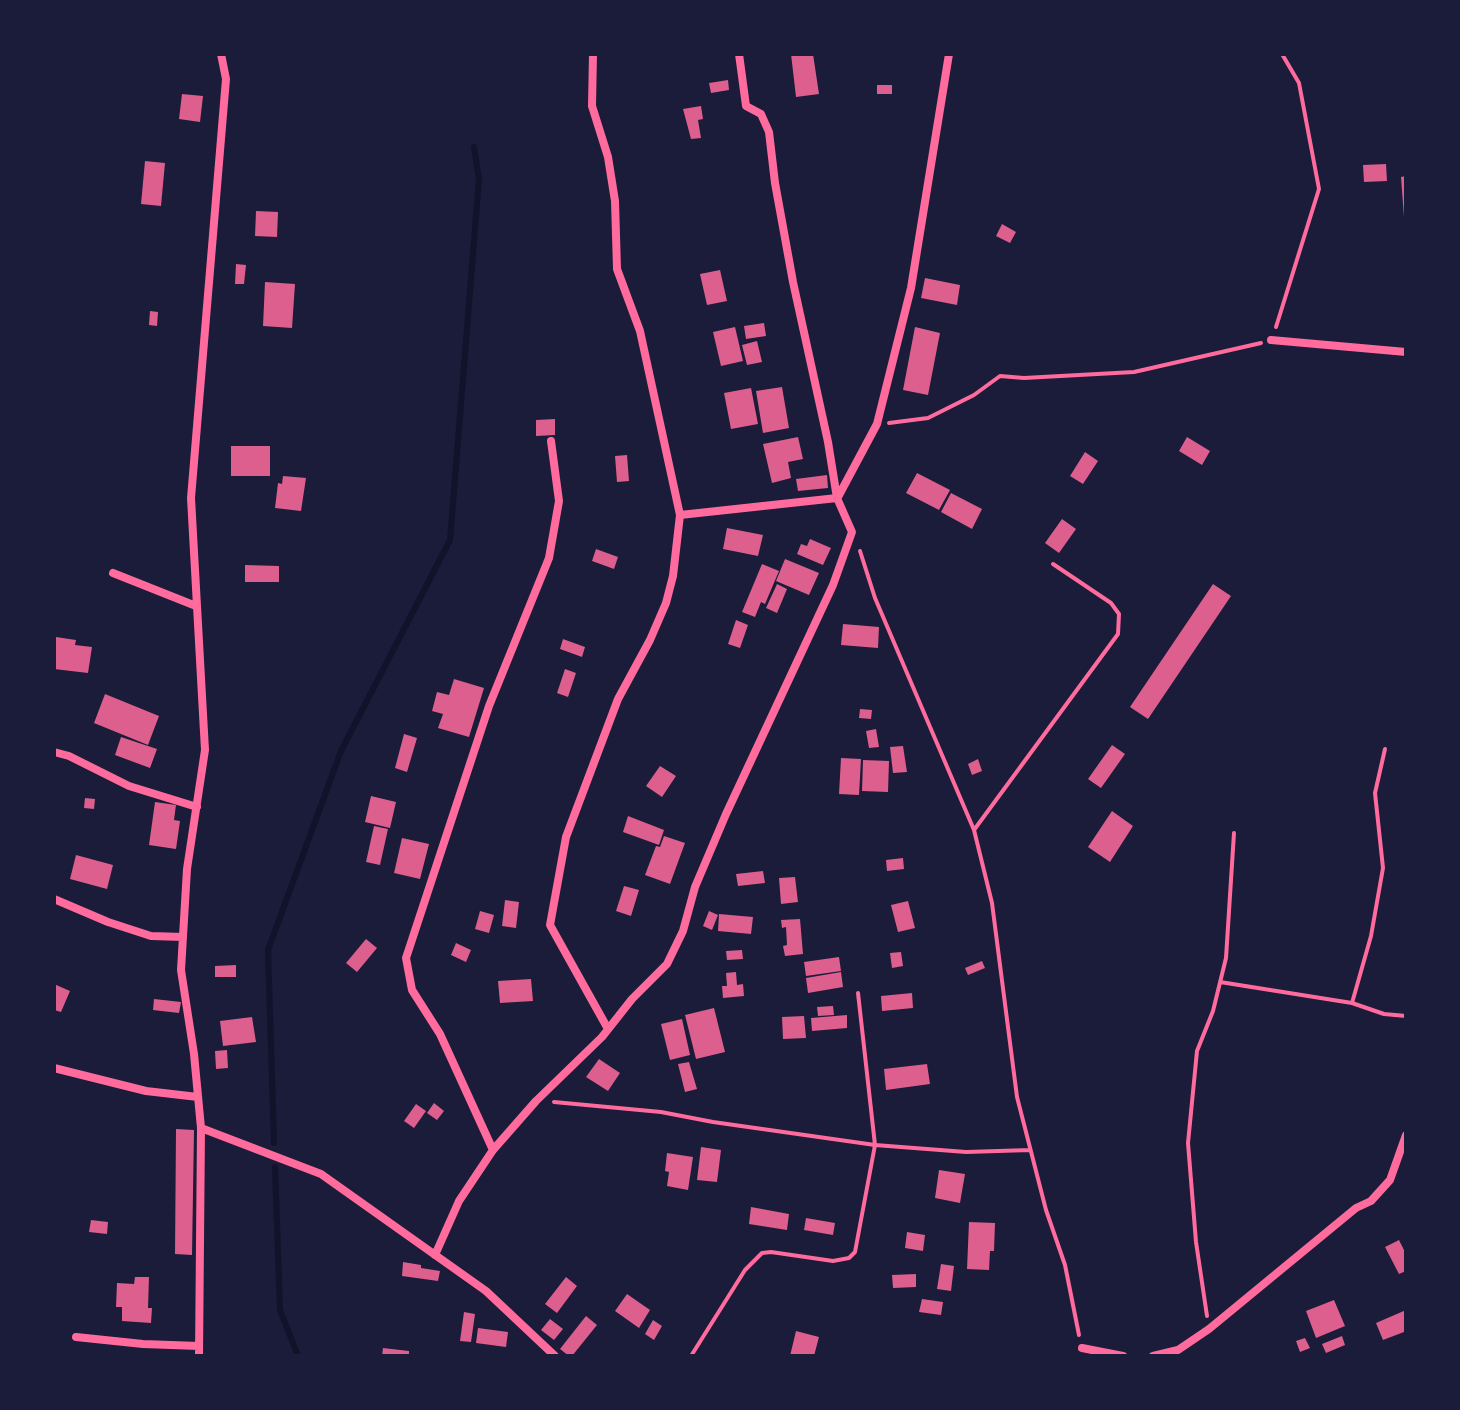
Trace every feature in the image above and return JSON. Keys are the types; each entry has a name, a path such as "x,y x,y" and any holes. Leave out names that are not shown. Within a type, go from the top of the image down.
{"street":[{"path":"199,1356 201,1128 181,970 187,869 205,750 191,498 226,79 221,54"},
{"path":"593,54 592,106 608,157 615,201 617,269 640,331 680,515 673,576 666,603 618,699 566,837 550,925 608,1029"},
{"path":"435,1255 459,1201 493,1150 667,964 683,931 695,887 726,814 833,585 852,532 837,498 793,282 769,132 761,114 746,106 739,54"},
{"path":"837,498 877,424 911,288 949,54"},
{"path":"1271,340 1406,352"},
{"path":"493,1150 440,1034 412,990 406,958 489,706 549,558 559,501 551,441"},
{"path":"680,515 837,498"},
{"path":"113,573 196,606"},
{"path":"54,752 69,756 129,786 197,807"},
{"path":"54,899 151,936 183,937"},
{"path":"54,1068 146,1091 198,1097"},
{"path":"201,1128 321,1174 486,1291 555,1356"},
{"path":"1153,1356 1178,1350 1209,1329 1356,1208 1371,1201 1390,1180 1406,1135"},
{"path":"76,1337 199,1346"},
{"path":"1082,1348 1123,1356"}],"path":[{"path":"877,424 928,418 974,395 1000,376 1024,378 1134,372 1271,340 1319,189 1299,83 1282,54"},
{"path":"852,532 867,567 875,598 974,830 992,903 1017,1097 1046,1210 1065,1265 1082,1348"},
{"path":"974,830 1118,634 1119,614 1111,603 1053,564"},
{"path":"1352,1003 1371,936 1383,868 1375,793 1385,749"},
{"path":"1209,1329 1196,1242 1188,1143 1197,1051 1213,1011 1226,958 1234,833"},
{"path":"1220,982 1352,1003 1384,1014 1406,1016"},
{"path":"691,1356 745,1270 762,1253 833,1261 849,1258 855,1252 875,1145 858,993"},
{"path":"536,1101 599,1104 661,1112 875,1145 966,1152 1031,1150"}],"building":[{"path":"791,54 813,54 819,94 796,97"},
{"path":"728,80 729,90 711,93 709,83"},
{"path":"877,85 892,85 892,94 877,94"},
{"path":"182,94 203,96 200,122 179,119"},
{"path":"701,106 703,119 698,120 701,138 691,139 683,109"},
{"path":"145,161 165,163 161,206 141,204"},
{"path":"1386,164 1387,181 1364,182 1363,165"},
{"path":"1406,176 1406,217 1404,217 1401,177"},
{"path":"256,211 278,212 277,237 255,236"},
{"path":"1002,224 1016,232 1010,243 996,236"},
{"path":"236,264 246,265 244,284 235,284"},
{"path":"720,270 727,301 707,305 700,274"},
{"path":"925,278 960,285 957,305 921,298"},
{"path":"265,282 295,284 292,328 263,326"},
{"path":"150,311 158,312 157,326 149,325"},
{"path":"764,323 766,336 746,339 744,326"},
{"path":"735,327 743,361 721,366 713,332"},
{"path":"915,327 940,333 928,395 903,390"},
{"path":"757,341 762,362 747,365 742,345"},
{"path":"782,387 789,428 763,433 756,391"},
{"path":"751,388 758,424 731,429 724,393"},
{"path":"555,419 555,435 536,436 536,420"},
{"path":"798,437 803,459 788,462 791,478 772,483 763,444"},
{"path":"1187,437 1210,451 1202,465 1179,451"},
{"path":"231,446 270,446 270,476 231,476"},
{"path":"1085,452 1098,461 1083,484 1070,476"},
{"path":"627,455 629,481 617,482 615,456"},
{"path":"917,473 950,490 939,510 906,493"},
{"path":"827,475 828,488 798,491 796,479"},
{"path":"283,476 306,478 301,511 275,508 278,483 282,484"},
{"path":"951,493 982,509 972,529 941,512"},
{"path":"1062,519 1076,529 1059,553 1045,543"},
{"path":"727,528 763,535 758,556 723,549"},
{"path":"810,539 831,548 823,565 797,554 801,544 807,546"},
{"path":"596,549 618,557 614,569 592,561"},
{"path":"785,559 819,573 809,595 776,581"},
{"path":"762,564 779,571 765,604 761,602 755,617 742,612"},
{"path":"245,565 279,566 279,582 245,582"},
{"path":"777,584 787,589 777,613 766,608"},
{"path":"1213,584 1231,596 1148,719 1130,707"},
{"path":"736,620 748,625 740,648 728,644"},
{"path":"843,624 879,627 878,648 841,645"},
{"path":"56,637 76,640 75,645 92,647 88,673 54,669"},
{"path":"563,639 585,647 582,657 560,649"},
{"path":"565,669 576,673 568,697 557,693"},
{"path":"454,679 484,688 469,737 438,728 443,714 432,711 437,692 449,695"},
{"path":"105,694 159,716 148,745 94,723"},
{"path":"860,709 872,710 871,719 859,718"},
{"path":"876,729 879,747 869,748 866,731"},
{"path":"404,734 417,738 407,772 395,768"},
{"path":"121,737 157,749 150,768 115,755"},
{"path":"1112,745 1125,754 1101,788 1088,779"},
{"path":"903,746 907,772 893,773 890,747"},
{"path":"841,758 861,759 859,795 839,794"},
{"path":"978,759 982,771 972,775 968,764"},
{"path":"863,760 889,761 888,792 862,791"},
{"path":"660,766 676,776 662,797 646,786"},
{"path":"371,796 396,802 390,828 365,822"},
{"path":"85,798 95,799 94,809 84,808"},
{"path":"155,802 176,805 174,820 180,821 176,849 149,845"},
{"path":"1112,811 1133,826 1110,862 1088,847"},
{"path":"628,816 664,830 659,845 623,832"},
{"path":"374,826 388,829 380,865 366,862"},
{"path":"664,836 685,843 670,884 645,875 656,846 660,847"},
{"path":"402,838 429,844 420,879 394,873"},
{"path":"76,855 113,865 107,889 70,879"},
{"path":"903,858 904,869 887,871 886,860"},
{"path":"763,871 765,883 738,886 736,874"},
{"path":"795,877 798,902 781,904 779,878"},
{"path":"624,886 639,890 631,916 616,911"},
{"path":"505,900 519,902 516,928 502,926"},
{"path":"908,901 915,928 898,932 891,905"},
{"path":"480,911 494,915 489,933 475,929"},
{"path":"709,911 718,915 712,930 703,926"},
{"path":"719,914 753,917 751,934 718,931"},
{"path":"800,919 803,954 785,956 786,927 782,928 781,920"},
{"path":"366,939 377,948 357,972 346,963"},
{"path":"456,943 471,950 466,962 451,955"},
{"path":"742,950 743,959 727,960 726,951"},
{"path":"901,952 903,966 892,968 890,953"},
{"path":"839,957 841,971 806,976 804,962"},
{"path":"982,961 985,968 968,975 965,968"},
{"path":"236,965 236,977 215,977 215,966"},
{"path":"736,972 737,985 743,984 744,996 723,998 722,986 727,986 726,973"},
{"path":"841,972 843,987 808,993 806,978"},
{"path":"531,979 533,1001 500,1003 498,981"},
{"path":"54,984 70,991 61,1012 54,1010"},
{"path":"912,993 913,1008 882,1011 881,996"},
{"path":"154,999 181,1002 179,1013 153,1010"},
{"path":"833,1006 834,1015 818,1016 817,1007"},
{"path":"714,1008 725,1052 696,1059 685,1015"},
{"path":"847,1015 847,1028 812,1031 811,1018"},
{"path":"804,1016 806,1038 783,1039 782,1017"},
{"path":"252,1017 256,1042 223,1046 220,1021"},
{"path":"682,1019 690,1055 670,1060 661,1024"},
{"path":"227,1050 228,1068 216,1069 215,1051"},
{"path":"599,1059 620,1073 608,1091 586,1077"},
{"path":"689,1062 697,1089 685,1092 678,1064"},
{"path":"927,1064 930,1084 886,1090 884,1069"},
{"path":"434,1103 444,1111 437,1120 427,1113"},
{"path":"416,1104 426,1111 414,1128 404,1121"},
{"path":"176,1129 194,1130 192,1255 175,1254"},
{"path":"701,1147 721,1150 717,1182 697,1180"},
{"path":"667,1153 693,1157 688,1190 667,1186"},
{"path":"939,1170 965,1174 960,1203 935,1198"},
{"path":"751,1207 789,1214 787,1230 749,1224"},
{"path":"806,1218 835,1223 833,1235 804,1230"},
{"path":"91,1220 108,1222 107,1234 89,1232"},
{"path":"969,1222 995,1223 994,1251 990,1251 989,1270 967,1269"},
{"path":"907,1232 925,1235 923,1251 905,1248"},
{"path":"1399,1240 1406,1254 1406,1271 1399,1274 1385,1247"},
{"path":"403,1262 440,1271 438,1281 402,1276"},
{"path":"941,1264 954,1266 951,1291 937,1289"},
{"path":"916,1274 916,1287 893,1288 892,1275"},
{"path":"135,1277 149,1277 151,1323 122,1321 122,1307 116,1307 117,1283 134,1284"},
{"path":"566,1277 577,1286 557,1313 545,1304"},
{"path":"627,1294 650,1310 639,1328 615,1311"},
{"path":"922,1299 943,1302 941,1315 919,1312"},
{"path":"1334,1300 1345,1326 1316,1338 1306,1311"},
{"path":"1406,1310 1404,1332 1383,1340 1376,1323"},
{"path":"464,1312 475,1314 471,1342 460,1341"},
{"path":"586,1316 597,1325 569,1356 560,1349"},
{"path":"550,1319 563,1329 554,1340 541,1330"},
{"path":"653,1320 662,1326 654,1340 645,1334"},
{"path":"478,1328 508,1332 506,1347 476,1343"},
{"path":"796,1331 819,1337 814,1356 790,1356"},
{"path":"1342,1336 1345,1345 1326,1353 1322,1344"},
{"path":"1305,1338 1310,1348 1300,1352 1296,1341"},
{"path":"383,1348 409,1351 409,1356 382,1356"}],"waterway":[{"path":"274,1143 268,950 341,751 450,540 479,179 474,147"},
{"path":"275,1167 280,1310 298,1356"}]}
